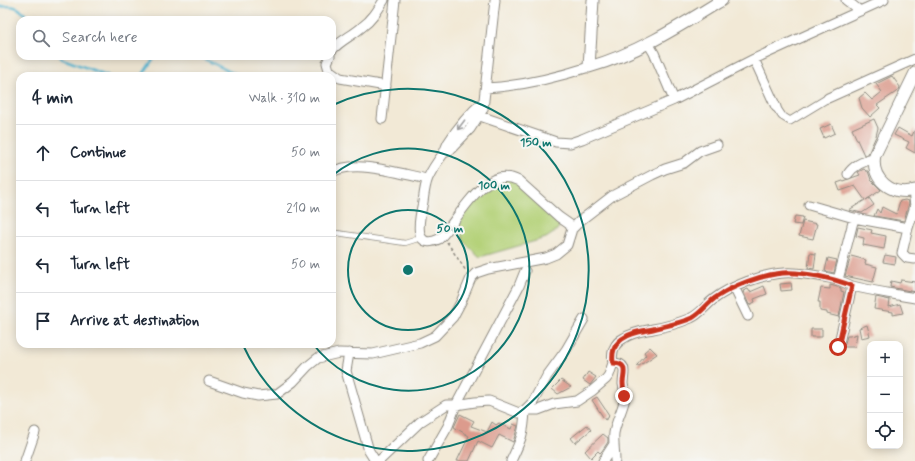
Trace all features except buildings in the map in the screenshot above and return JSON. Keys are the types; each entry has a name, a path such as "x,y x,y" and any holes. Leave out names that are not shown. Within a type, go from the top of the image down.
{"street":[{"path":"336,46 342,40 370,21 384,0"},
{"path":"382,119 395,0"},
{"path":"444,153 450,150 460,140 484,109 495,0"},
{"path":"589,67 593,0"},
{"path":"486,88 498,88 557,77 603,63 648,43 722,0"},
{"path":"846,0 860,10"},
{"path":"480,116 556,142 570,143 674,100 754,59 884,0"},
{"path":"648,43 654,53 674,100"},
{"path":"754,59 776,107 782,116 790,121 828,98 915,58"},
{"path":"328,60 327,63 329,70 332,72"},
{"path":"915,73 874,159 876,174 884,185 896,191 914,191 915,206 902,253 907,258 915,258"},
{"path":"336,75 340,78 386,86"},
{"path":"484,101 470,113 459,126 427,179 418,225 421,238 425,241 433,241 443,235 472,195 483,186 494,180 506,177 512,177 519,181 559,217 569,224 572,229"},
{"path":"209,381 258,396 278,394 318,358 339,353 373,354 420,343 435,336 453,317 461,302 470,278 476,273 488,269 546,258 556,254 567,245 572,229 581,220 618,193 665,169 684,163 700,151 717,145"},
{"path":"848,174 857,165 867,160 874,159"},
{"path":"336,170 352,166 364,166 427,179"},
{"path":"808,205 854,218 908,228"},
{"path":"838,280 854,218"},
{"path":"428,461 448,426 456,405 519,286 525,271"},
{"path":"525,410 538,410 554,404 577,401 592,391 609,375 613,363 612,355 614,349 624,338 643,330 666,326 693,317 715,298 734,287 766,276 783,273 801,274 838,280 852,286 915,298"},
{"path":"838,347 852,286"},
{"path":"734,287 748,316"},
{"path":"349,353 346,371 369,450 374,459 379,461 420,422 446,405 489,401 519,413 525,410 533,402 584,319"},
{"path":"613,363 617,363 623,367 625,374 623,382 624,402 614,434 615,461"},
{"path":"511,461 524,430 525,410"},
{"path":"25,461 35,432"},
{"path":"603,461 614,444"}],"lane":[{"path":"337,233 405,243 421,238"}],"path":[{"path":"443,235 470,278"}],"green space":[{"path":"511,174 561,221 559,227 546,238 480,257 463,241 458,214 472,195"}],"waterway":[{"path":"0,7 10,6 17,8 26,16"},
{"path":"65,60 98,72"},
{"path":"145,72 152,60"},
{"path":"206,60 231,72"}],"route":[{"path":"624,396 624,369 620,364 613,363 612,355 618,343 624,338 643,330 666,326 693,317 715,298 734,287 766,276 790,272 838,280 852,286 838,347"}]}
